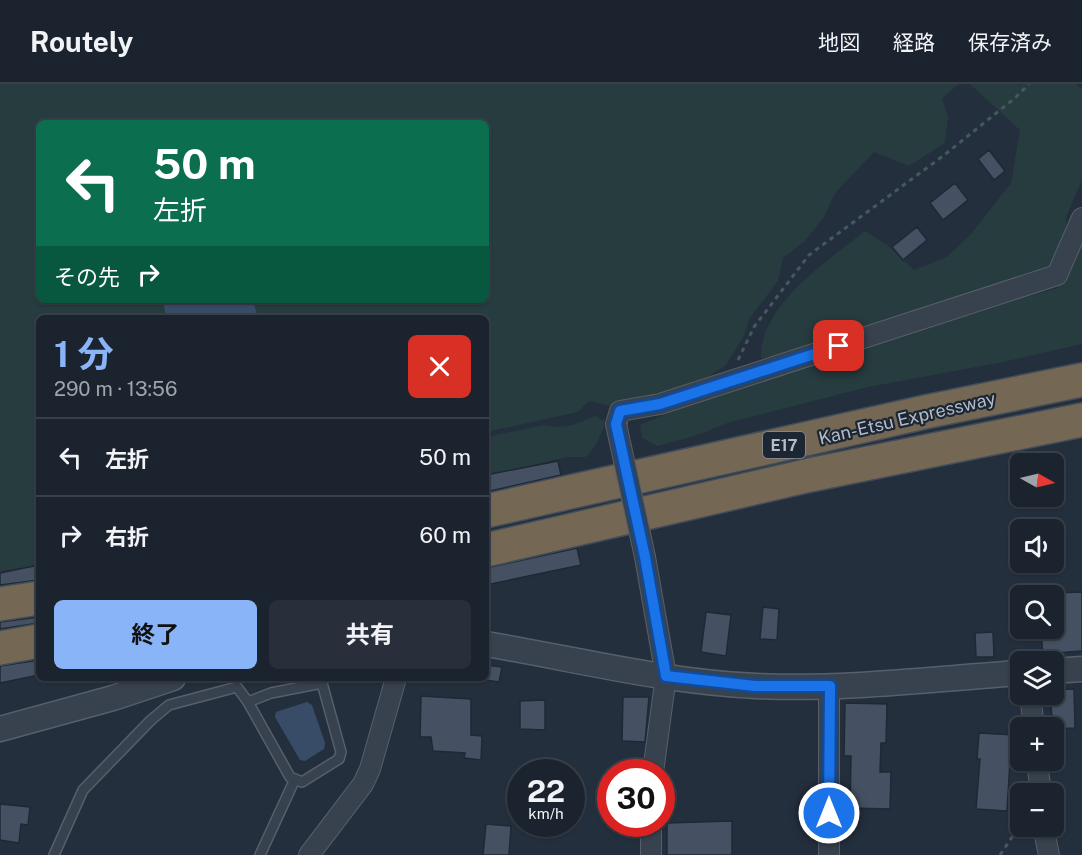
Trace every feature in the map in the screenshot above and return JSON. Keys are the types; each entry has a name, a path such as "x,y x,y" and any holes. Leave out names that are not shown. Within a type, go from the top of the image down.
{"highway":[{"name":"Kan-Etsu Expressway","path":"489,510 925,412 1082,380"},
{"name":"Kan-Etsu Expressway","path":"489,549 810,475 1082,420"},
{"path":"0,604 36,598"},
{"path":"0,648 36,642"}],"street":[{"path":"655,759 666,676 645,557 616,424 620,411 660,404 1057,274 1082,218"},
{"path":"489,645 666,676 755,686 830,686 1010,674"},
{"path":"1064,670 1082,669"},
{"path":"0,729 113,698 164,681"},
{"path":"309,855 363,784 370,769 395,681"},
{"path":"829,855 830,686"},
{"path":"651,837 651,855"},
{"path":"1045,837 1048,855"}],"lane":[{"path":"54,855 82,790 151,720 170,705 237,687 248,702 290,777 302,782 339,759 341,752 322,683 271,693 248,702"},
{"path":"260,855 295,779"}],"path":[{"path":"727,382 754,327 809,255 943,156 1029,84"},
{"path":"1000,855 1012,837"}],"green space":[{"path":"0,84 959,84 942,98 948,117 945,143 909,166 874,152 835,193 824,217 805,241 783,258 778,281 749,319 744,336 726,365 699,383 614,407 589,401 578,412 489,431 489,315 36,315 36,566 0,571"},
{"path":"970,84 1076,84 1082,89 1082,180 1066,217 1067,237 1050,265 1024,281 799,353 761,358 764,338 771,320 783,302 815,271 865,231 890,247 914,270 947,257 971,234 1011,183 1020,130"},
{"path":"1082,236 1082,344 1003,362 868,387 730,422 695,436 657,446 642,438 640,425 723,390 776,377 864,341 1058,288 1075,241"},
{"path":"595,416 605,421 595,446 586,457 567,457 489,476 489,436 544,425 559,427 573,425"}],"water":[{"path":"164,303 254,303 257,315 166,315"},
{"path":"307,702 312,705 325,743 324,749 305,761 300,760 275,717 276,712"}],"building":[{"path":"989,150 1005,171 994,180 978,159"},
{"path":"955,183 968,200 943,220 930,203"},
{"path":"917,227 927,240 903,260 892,247"},
{"path":"558,461 561,475 489,491 489,474"},
{"path":"577,548 581,565 489,584 489,567"},
{"path":"36,566 36,580 0,585 0,573"},
{"path":"1082,592 1082,651 1043,651 1042,639 1064,639 1064,593"},
{"path":"763,607 779,609 777,640 760,639"},
{"path":"706,612 731,615 726,656 701,652"},
{"path":"36,617 36,623 0,629 0,622"},
{"path":"993,632 994,657 976,657 975,633"},
{"path":"36,660 36,676 0,683 0,666"},
{"path":"489,665 502,667 499,682 489,680"},
{"path":"1064,689 1074,689 1075,728 1064,728 1064,717 1052,717 1051,705 1064,705"},
{"path":"421,696 471,699 471,735 482,736 481,760 464,758 465,753 433,751 431,737 420,737"},
{"path":"623,697 649,697 645,742 622,741"},
{"path":"545,700 545,730 520,729 520,701"},
{"path":"845,703 887,704 886,743 881,743 880,772 891,772 890,809 850,808 851,756 844,756"},
{"path":"979,733 1010,735 1007,811 976,809 980,759 977,759"},
{"path":"0,804 30,807 28,825 21,824 19,843 0,840"},
{"path":"732,821 732,855 667,855 667,837 675,837 675,823"},
{"path":"486,824 507,826 507,837 510,837 509,855 483,855"}],"route":[{"path":"829,813 830,686 755,686 666,676 645,557 616,424 620,411 660,404 839,346"}]}
